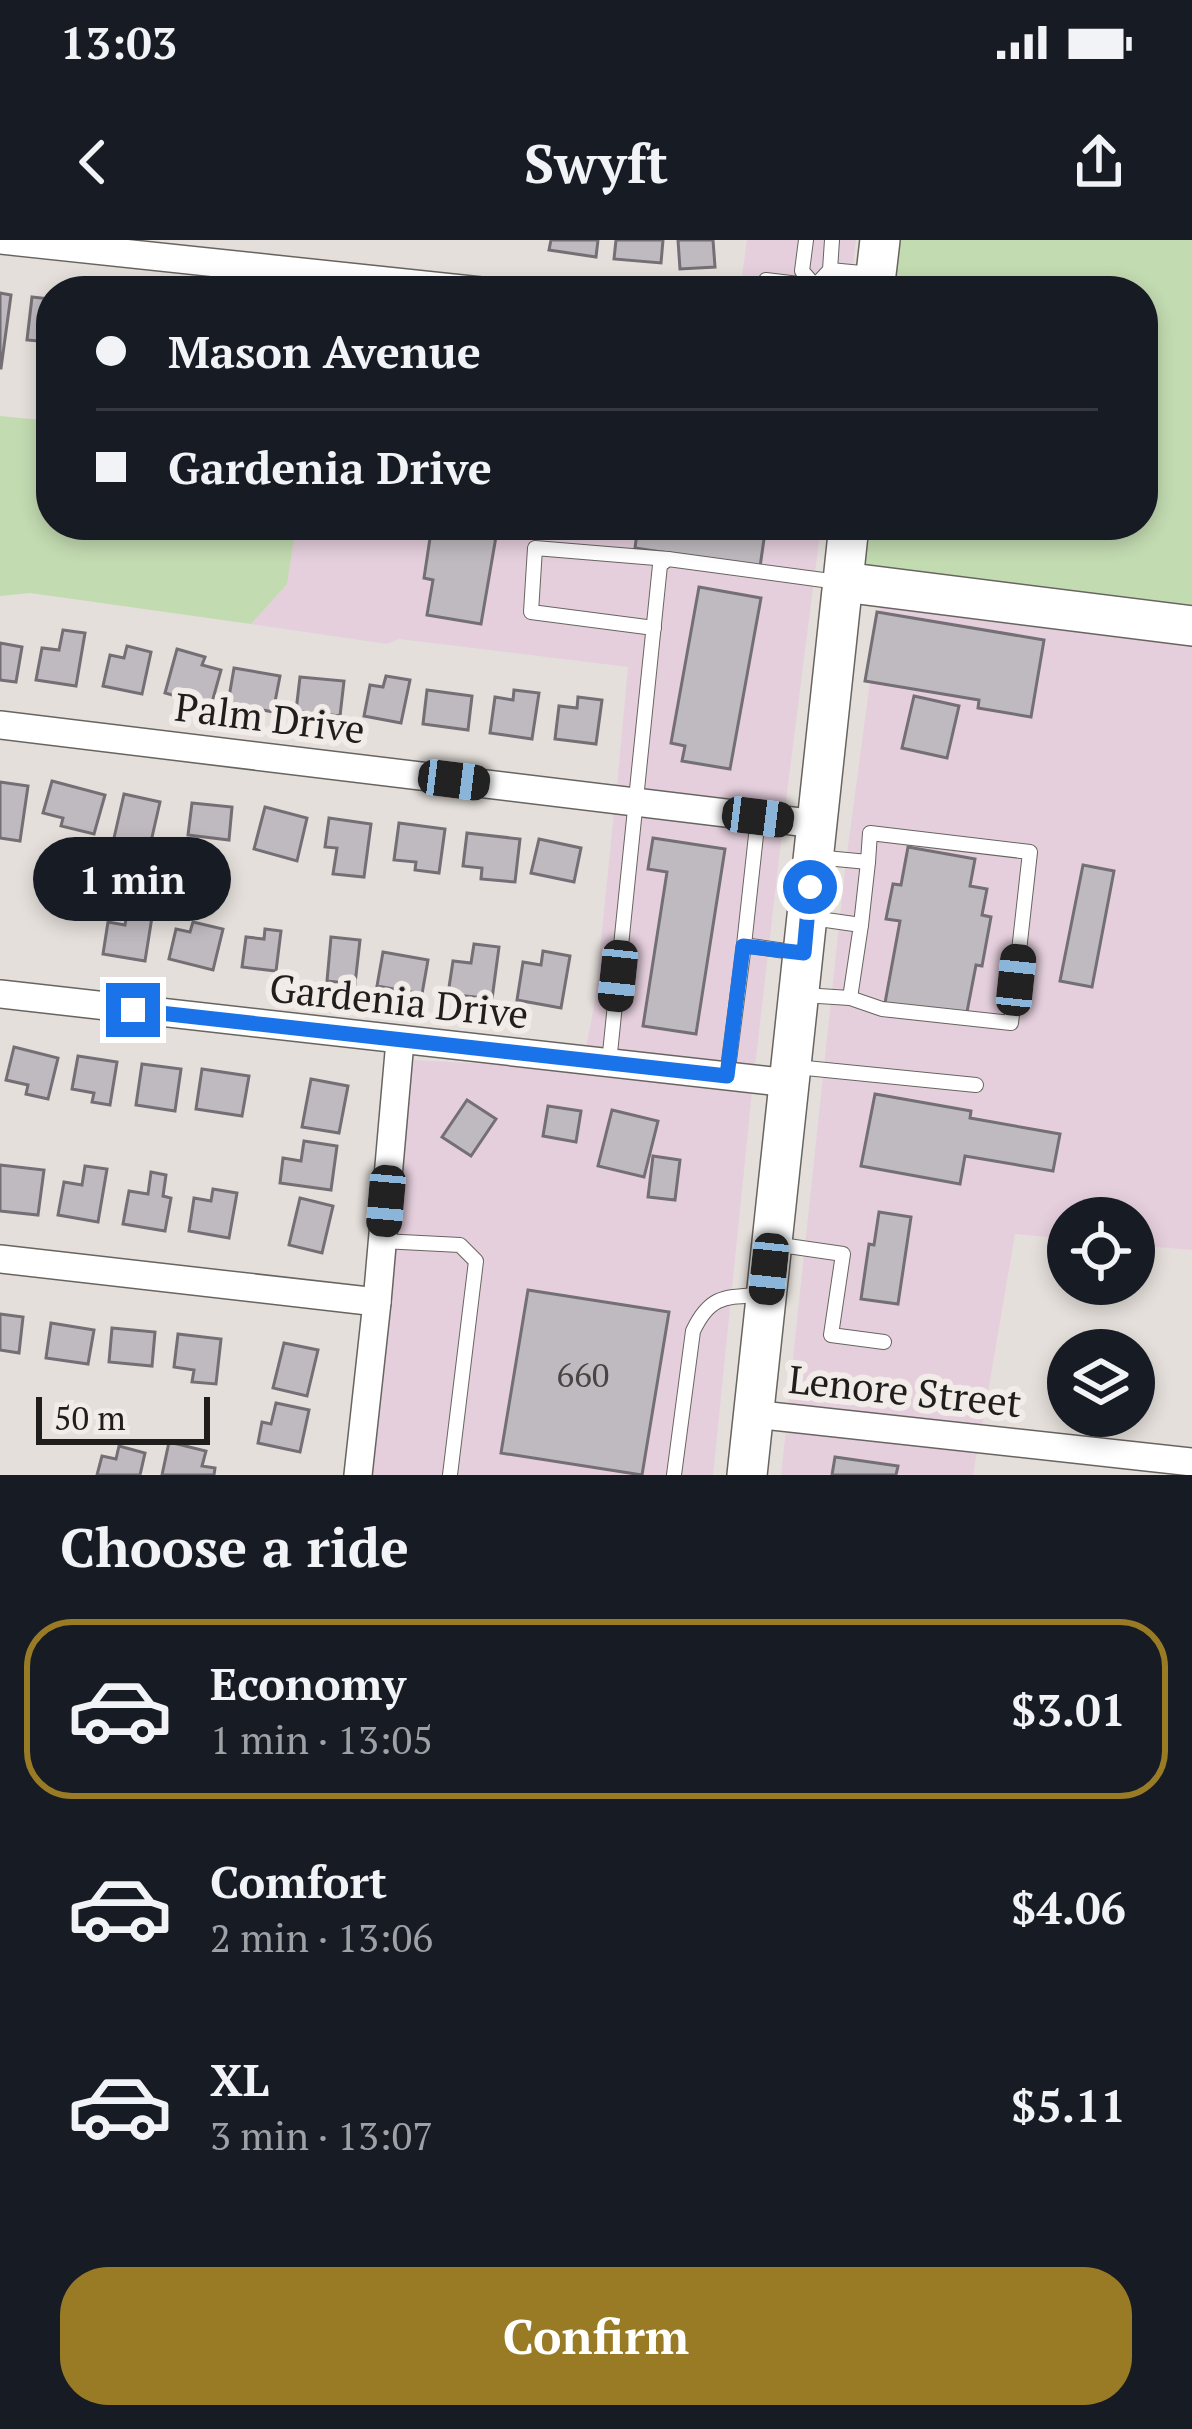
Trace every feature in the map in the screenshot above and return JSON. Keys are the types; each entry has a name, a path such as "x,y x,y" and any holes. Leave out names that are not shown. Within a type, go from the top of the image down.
{"main road":[{"path":"747,1475 847,540"},
{"path":"843,582 1192,626"}],"street":[{"path":"0,240 340,276"},
{"name":"Palm Drive","path":"0,725 758,817 815,841"},
{"name":"Gardenia Drive","path":"0,994 727,1076 790,1075"},
{"path":"358,1475 400,1041"},
{"path":"0,1259 377,1302"},
{"name":"Lenore Street","path":"753,1414 1192,1462"}],"lane":[{"path":"806,240 806,276"},
{"path":"825,276 830,270 832,240"},
{"path":"830,270 877,268"},
{"path":"654,628 531,612 535,548 668,559 843,582"},
{"path":"609,1063 660,565 668,559"},
{"path":"727,1076 758,817"},
{"path":"798,995 850,998 882,1009 1011,1023 1030,852 870,833 850,998"},
{"path":"815,841 868,862"},
{"path":"743,946 861,925"},
{"path":"790,1075 976,1084"},
{"path":"382,1241 460,1245 476,1262 450,1475"},
{"path":"772,1244 843,1254 831,1335 884,1342"},
{"path":"674,1475 693,1330 703,1310 729,1297 766,1295"}],"shaded area":[{"path":"747,240 856,240 852,276 742,276"},
{"path":"293,540 819,540 785,808 617,787 628,667 399,639 387,644 251,624 286,584"},
{"path":"881,599 1192,642 1192,1250 1155,1247 1155,1197 1047,1197 1047,1237 1015,1234 982,1427 788,1406 845,869"},
{"path":"614,812 782,832 755,1067 586,1048"},
{"path":"411,1060 511,1065 752,1092 713,1475 371,1475"},
{"path":"786,1430 977,1451 973,1475 781,1475"}],"green space":[{"path":"880,240 1192,240 1192,626 843,582 847,540 1158,540 1158,276 876,276"},
{"path":"0,416 36,420 36,540 294,540 287,584 251,624 30,593 0,596"}],"building":[{"path":"551,240 598,240 596,257 549,250"},
{"path":"616,240 663,240 661,263 614,259"},
{"path":"678,240 713,240 715,267 680,269"},
{"path":"0,293 11,295 1,368 0,368"},
{"path":"32,297 36,297 36,341 27,340"},
{"path":"430,540 495,540 481,624 427,615 433,580 424,578"},
{"path":"636,540 764,540 760,567 635,548"},
{"path":"699,587 761,598 730,769 682,761 685,746 671,743"},
{"path":"877,612 1044,640 1031,717 978,708 979,700 865,681"},
{"path":"63,630 85,633 76,686 36,680 42,648 59,650"},
{"path":"0,643 22,647 16,682 0,680"},
{"path":"127,646 151,652 142,694 103,686 110,655 124,658"},
{"path":"177,649 205,657 202,665 221,670 211,706 165,693"},
{"path":"234,668 280,676 273,712 228,703"},
{"path":"386,676 410,680 401,723 364,716 370,685 383,687"},
{"path":"300,677 344,681 340,716 296,711"},
{"path":"427,690 472,696 468,730 423,724"},
{"path":"514,690 539,693 532,739 490,733 495,697 513,700"},
{"path":"914,696 959,706 947,758 902,748"},
{"path":"578,697 602,700 596,744 555,739 559,706 577,708"},
{"path":"52,781 105,795 94,834 61,826 63,818 43,813"},
{"path":"0,782 28,786 20,841 0,838"},
{"path":"124,794 160,802 150,846 114,838"},
{"path":"192,803 232,807 229,840 188,835"},
{"path":"265,807 307,818 297,861 254,849"},
{"path":"329,818 371,824 364,877 333,874 337,848 325,847"},
{"path":"399,823 445,829 439,873 415,870 416,862 394,860"},
{"path":"467,833 520,839 515,882 481,879 482,868 463,866"},
{"path":"653,838 725,849 696,1034 643,1026 667,872 648,869"},
{"path":"539,839 581,848 574,882 531,873"},
{"path":"908,847 975,859 970,886 987,889 982,915 991,917 966,1017 885,1003 900,921 886,919 893,884 901,885"},
{"path":"1083,865 1114,871 1092,987 1060,981"},
{"path":"127,913 152,917 145,961 103,954 108,922 125,925"},
{"path":"193,922 223,929 213,970 169,959 176,929 190,932"},
{"path":"265,929 281,931 276,971 242,967 246,937 264,939"},
{"path":"331,937 360,940 355,984 327,981"},
{"path":"474,944 499,947 492,999 448,994 453,961 471,963"},
{"path":"543,951 570,956 561,1008 517,1000 523,962 541,965"},
{"path":"383,952 428,960 422,994 377,986"},
{"path":"14,1047 58,1058 48,1099 26,1094 28,1085 6,1080"},
{"path":"78,1056 117,1062 110,1105 92,1102 94,1093 72,1089"},
{"path":"142,1064 181,1069 175,1111 136,1105"},
{"path":"202,1069 249,1076 242,1116 196,1109"},
{"path":"311,1079 348,1086 339,1133 302,1127"},
{"path":"875,1094 971,1111 970,1118 1060,1134 1053,1171 965,1156 960,1184 861,1166"},
{"path":"467,1100 496,1119 471,1156 442,1137"},
{"path":"548,1106 581,1111 576,1142 543,1136"},
{"path":"612,1110 658,1121 644,1177 598,1166"},
{"path":"304,1141 337,1146 331,1190 280,1183 283,1158 301,1161"},
{"path":"653,1156 680,1160 675,1200 648,1197"},
{"path":"0,1165 44,1170 38,1215 0,1211"},
{"path":"85,1166 107,1169 98,1222 58,1215 64,1182 82,1185"},
{"path":"151,1172 166,1175 163,1196 171,1198 165,1231 123,1224 129,1191 148,1194"},
{"path":"213,1189 237,1193 229,1238 189,1231 194,1198 211,1201"},
{"path":"300,1198 333,1206 322,1253 289,1245"},
{"path":"879,1212 911,1217 898,1304 861,1299"},
{"path":"528,1290 669,1312 642,1475 501,1453"},
{"path":"0,1314 23,1317 19,1353 0,1350"},
{"path":"51,1323 94,1330 88,1364 46,1358"},
{"path":"112,1328 155,1332 152,1366 109,1362"},
{"path":"178,1334 221,1339 216,1384 192,1382 194,1370 174,1367"},
{"path":"284,1343 318,1350 307,1396 273,1388"},
{"path":"276,1403 309,1410 300,1452 258,1443 262,1422 271,1424"},
{"path":"169,1442 206,1451 202,1466 215,1468 214,1475 162,1475"},
{"path":"119,1446 145,1453 140,1475 97,1475 102,1456 116,1459"},
{"path":"835,1457 898,1466 896,1475 832,1475"}],"route":[{"path":"133,1010 727,1076 743,946 804,953 810,887"}]}
